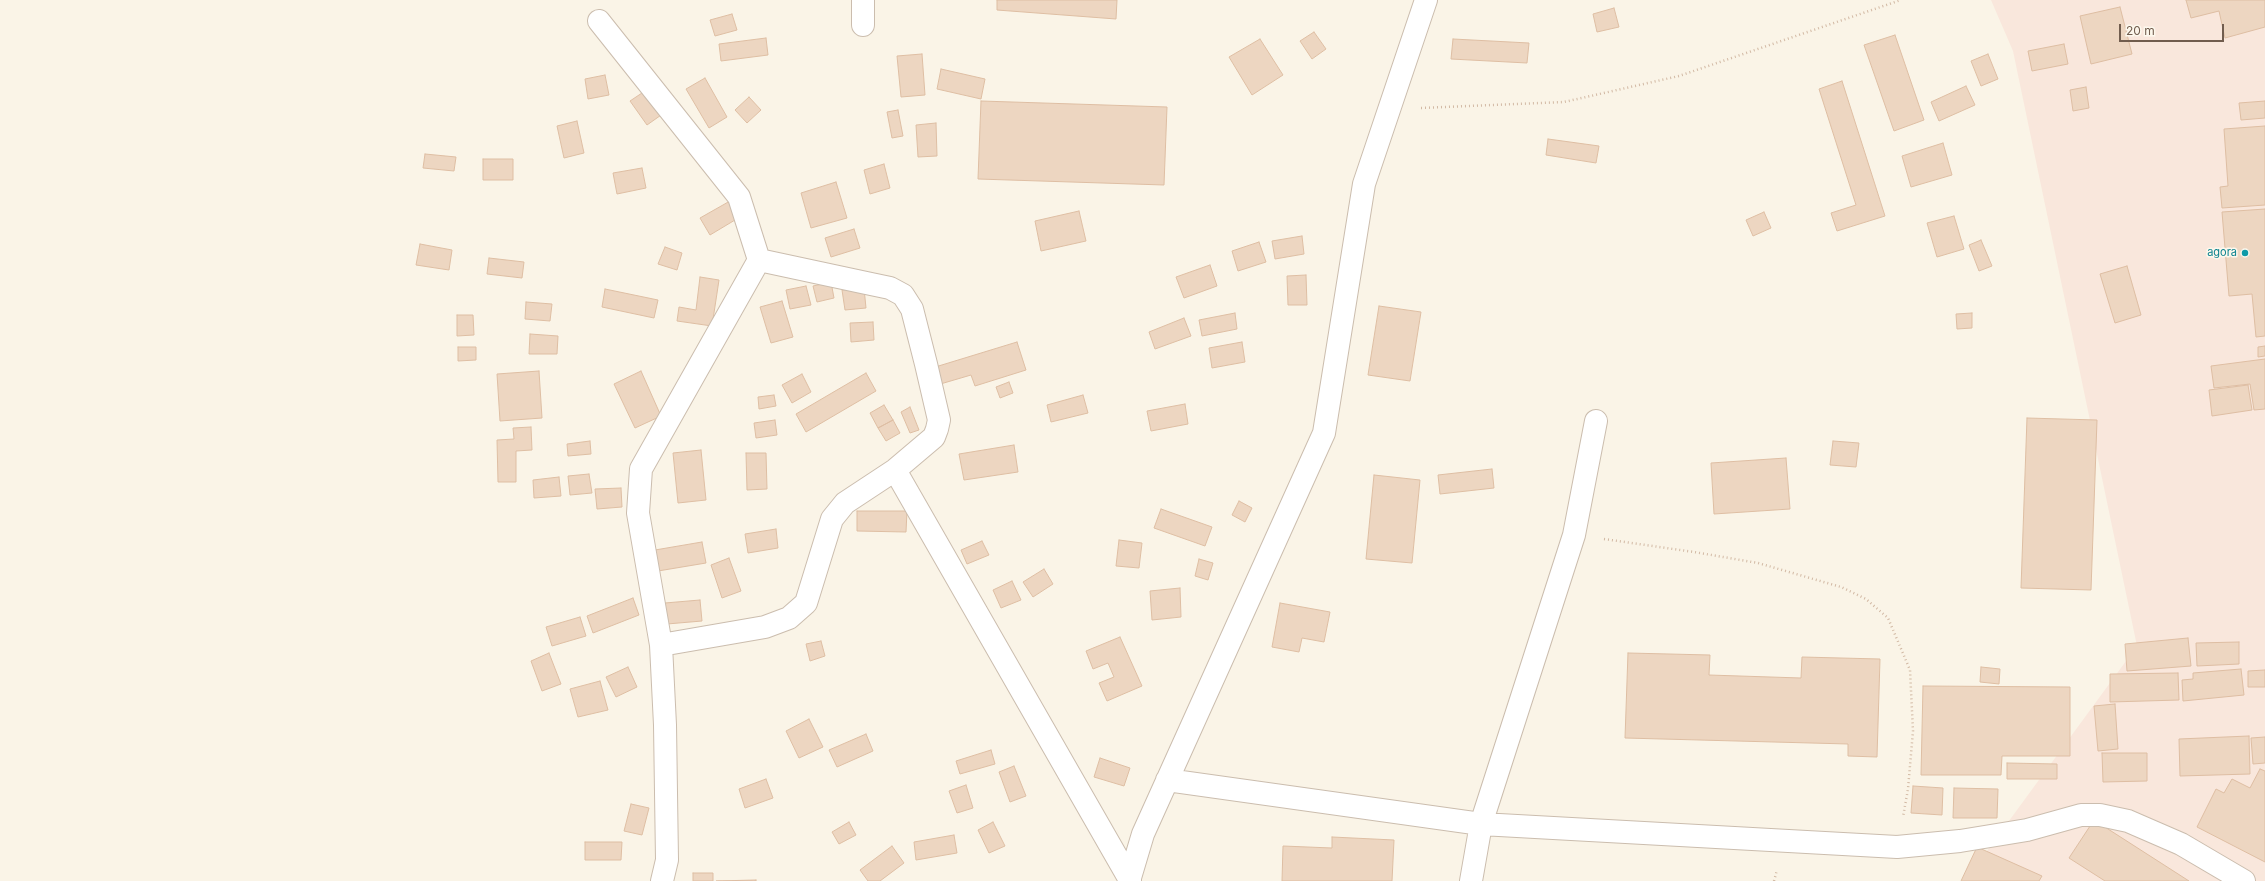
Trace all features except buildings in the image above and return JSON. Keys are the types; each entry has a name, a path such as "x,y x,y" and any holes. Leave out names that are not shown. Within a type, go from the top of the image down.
{"street":[{"path":"863,0 863,25"},
{"path":"1130,880 1142,834 1324,433 1364,184 1388,109 1426,0"},
{"path":"599,21 739,197 759,260 642,468 638,513 661,644 665,725 667,860 662,881"},
{"path":"661,644 765,627 789,618 806,603 832,519 845,502 895,470 934,437 939,420 912,310 903,295 890,288 759,260"},
{"path":"1471,881 1481,824 1574,535 1596,421"},
{"path":"895,470 1130,880"},
{"path":"1166,780 1481,824 1897,847 1960,841 2027,830 2081,815 2100,815 2128,821 2181,844 2244,881"}],"path":[{"path":"1388,109 1564,102 1679,76 1901,0"},
{"path":"1574,535 1694,552 1758,564 1841,587 1866,599 1888,618 1910,670 1913,731 1908,789 1897,847"}],"shaded area":[{"path":"1991,0 2265,0 2265,881 1965,881 2137,646 2013,51"}],"place":[{"name":"agora","path":"2245,253"}]}
